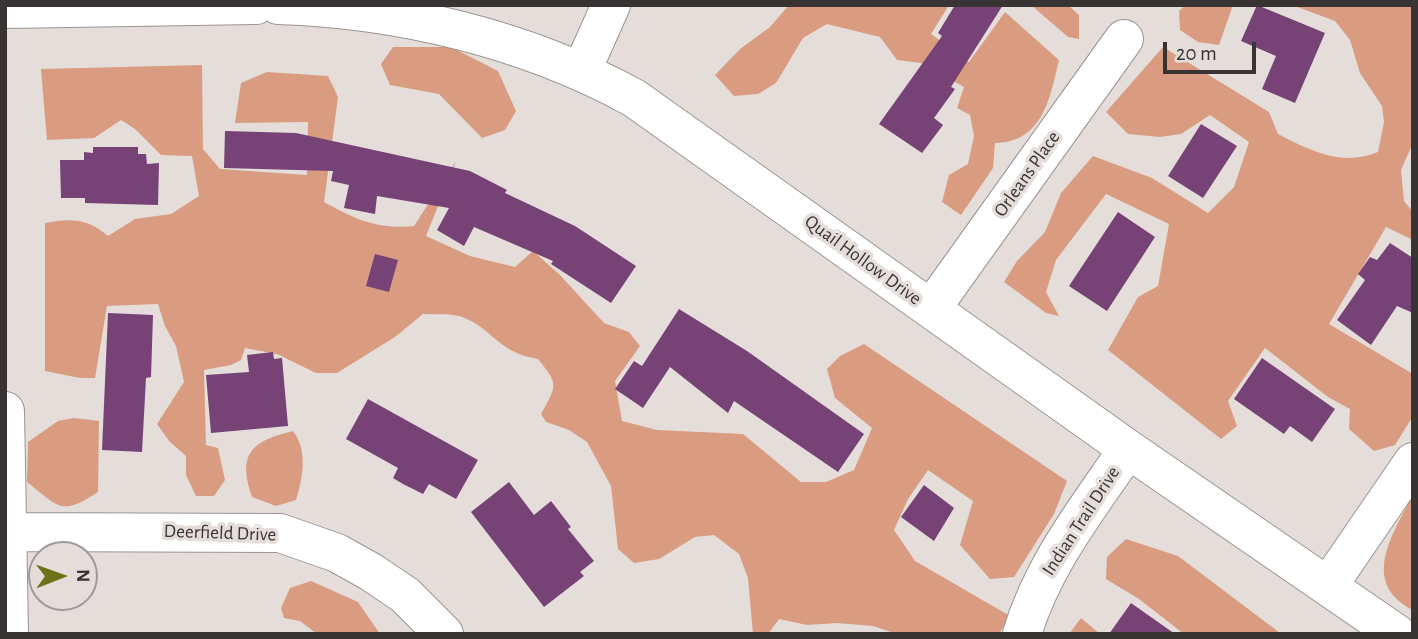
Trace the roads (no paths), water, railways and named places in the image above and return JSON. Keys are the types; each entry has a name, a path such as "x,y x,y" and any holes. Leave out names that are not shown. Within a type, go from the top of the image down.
{"street":[{"path":"5,9 256,5"},
{"name":"Quail Hollow Drive","path":"278,5 393,15 514,47 582,70 634,98 1128,449 1397,634"},
{"path":"582,70 611,5"},
{"name":"Orleans Place","path":"931,309 1124,39"},
{"path":"5,411 9,634"},
{"name":"Indian Trail Drive","path":"1022,634 1032,602 1052,561 1128,449"},
{"path":"1328,586 1413,462"},
{"name":"Deerfield Drive","path":"7,532 280,533 337,553 371,572 405,595 444,634"}]}
